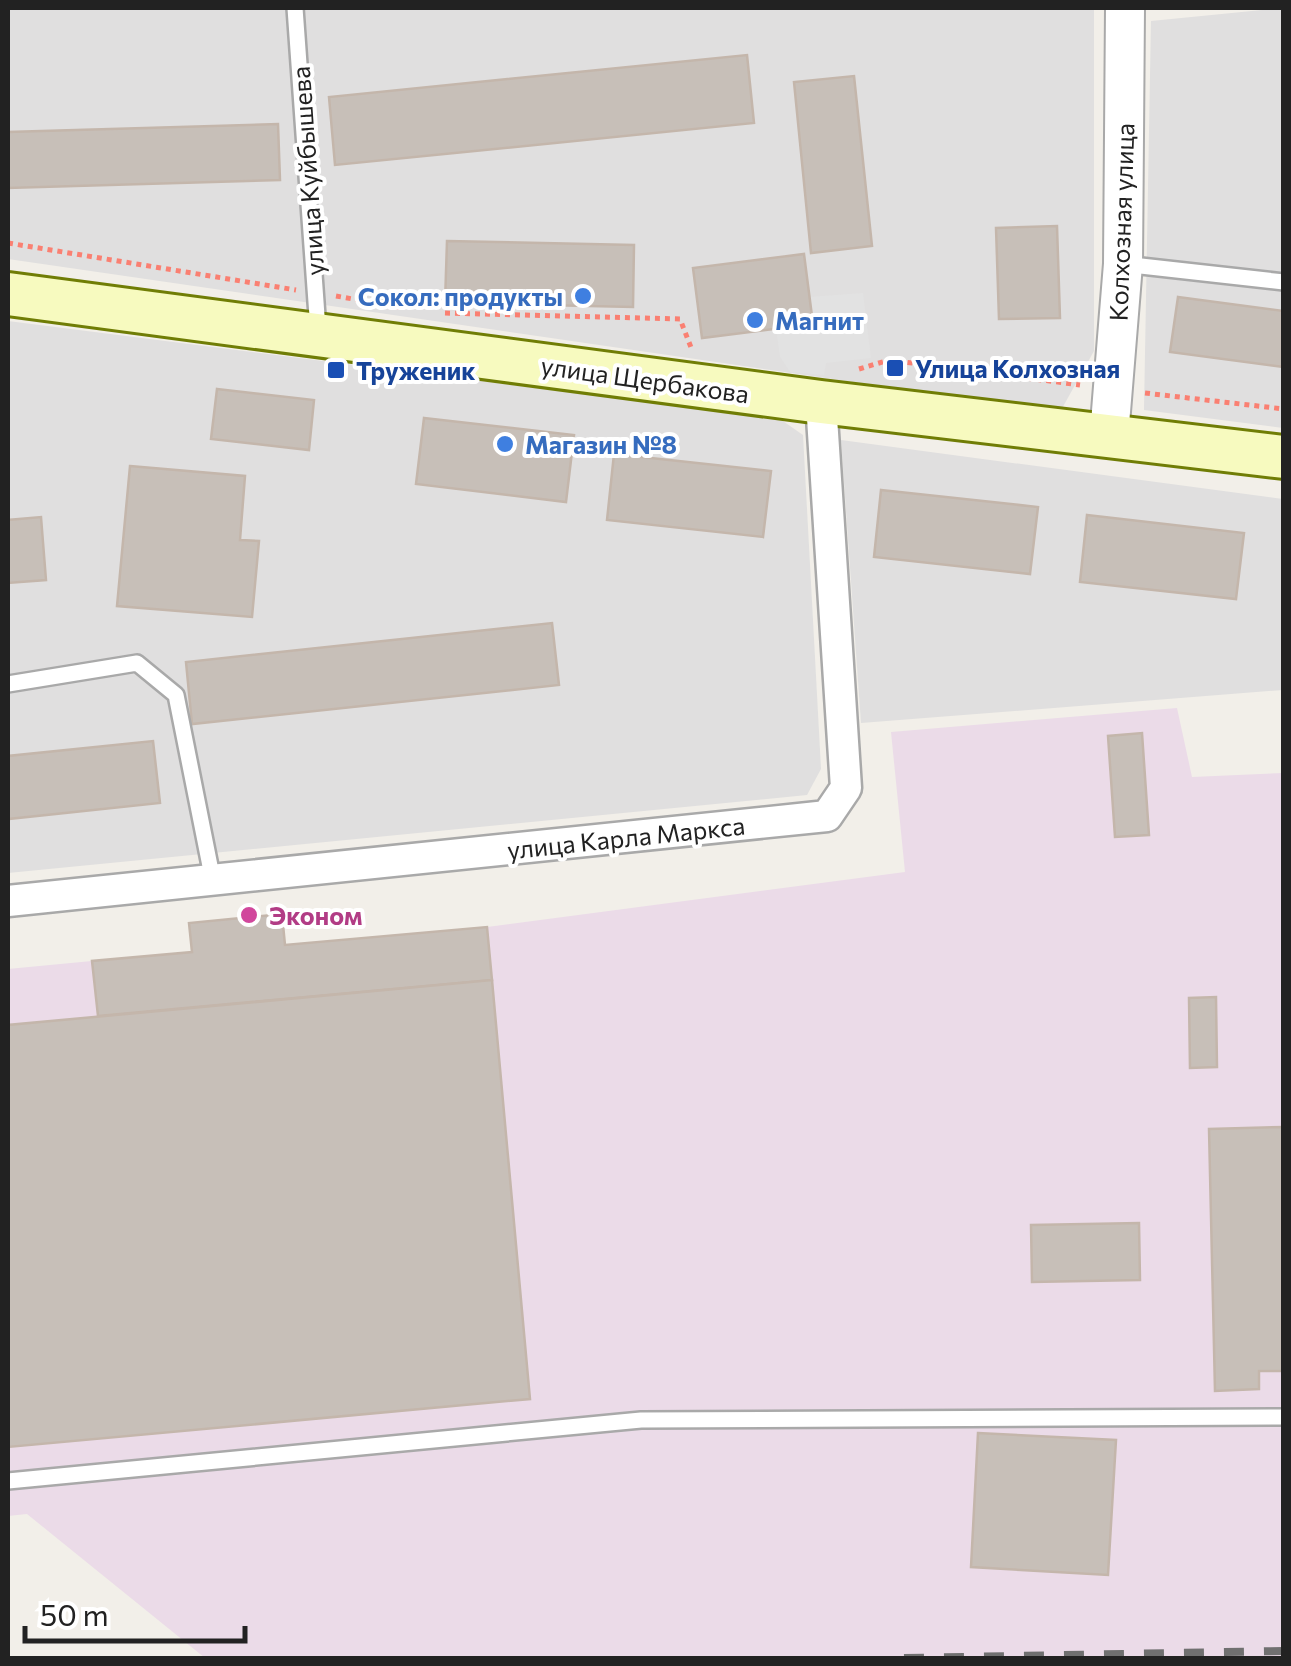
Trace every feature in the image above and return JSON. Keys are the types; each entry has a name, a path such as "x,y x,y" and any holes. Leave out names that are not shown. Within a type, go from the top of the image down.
{"main road":[{"name":"улица Щербакова","path":"8,294 317,314 821,402 1284,457"}],"street":[{"name":"Колхозная улица","path":"1109,436 1123,264 1125,8"},
{"name":"улица Карла Маркса","path":"8,901 827,816 846,788 821,402"}],"lane":[{"name":"улица Куйбышева","path":"295,8 317,314"},
{"path":"1123,264 1284,282"},
{"path":"8,684 137,663 176,695 214,882"},
{"path":"8,1481 641,1420 1284,1417"}],"path":[{"path":"8,243 317,314 421,310"},
{"path":"438,313 680,319 694,354"},
{"path":"851,372 889,360 1284,408"}],"shaded area":[{"path":"8,8 1094,8 1094,351 1060,412 8,259"},
{"path":"1283,8 1283,428 1144,410 1151,21"},
{"path":"863,293 871,358 826,363 824,375 790,372 780,357 776,328 809,297"},
{"path":"8,321 780,419 803,435 821,769 807,795 8,873"},
{"path":"841,440 1283,499 1283,690 861,723"},
{"path":"1177,708 1192,777 1283,773 1283,1658 205,1658 27,1514 8,1516 8,969 92,961 98,1016 491,980 487,927 905,872 891,732"}],"building":[{"path":"747,55 754,123 335,165 329,97"},
{"path":"854,76 872,246 811,253 794,82"},
{"path":"278,124 280,180 8,188 8,132"},
{"path":"1057,226 1060,318 999,319 996,228"},
{"path":"447,241 634,245 633,307 445,303"},
{"path":"804,254 813,324 702,338 693,268"},
{"path":"1178,297 1284,311 1284,367 1170,352"},
{"path":"217,389 314,400 309,450 211,439"},
{"path":"424,418 574,435 566,502 416,484"},
{"path":"614,454 771,471 763,537 607,520"},
{"path":"130,466 245,476 240,540 259,541 252,617 117,606"},
{"path":"881,490 1038,507 1030,574 874,557"},
{"path":"1087,515 1244,533 1236,599 1080,582"},
{"path":"41,517 46,580 8,583 8,520"},
{"path":"552,623 559,685 192,724 186,662"},
{"path":"1142,733 1149,835 1115,837 1108,736"},
{"path":"153,741 160,803 8,819 8,756"},
{"path":"282,914 285,945 487,927 492,980 98,1016 92,961 192,952 189,923"},
{"path":"492,980 530,1399 8,1447 8,1025"},
{"path":"1216,997 1217,1067 1190,1068 1189,998"},
{"path":"1284,1127 1284,1371 1259,1371 1259,1389 1215,1391 1209,1129"},
{"path":"1139,1223 1140,1280 1032,1282 1031,1225"},
{"path":"978,1433 1116,1440 1108,1575 971,1567"}],"railway":[{"path":"904,1658 1284,1651"}],"place":[{"name":"Сокол: продукты","path":"583,296"},
{"name":"Магнит","path":"755,320"},
{"name":"Улица Колхозная","path":"895,368"},
{"name":"Труженик","path":"336,370"},
{"name":"Магазин №8","path":"505,444"},
{"name":"Эконом","path":"249,915"}]}
